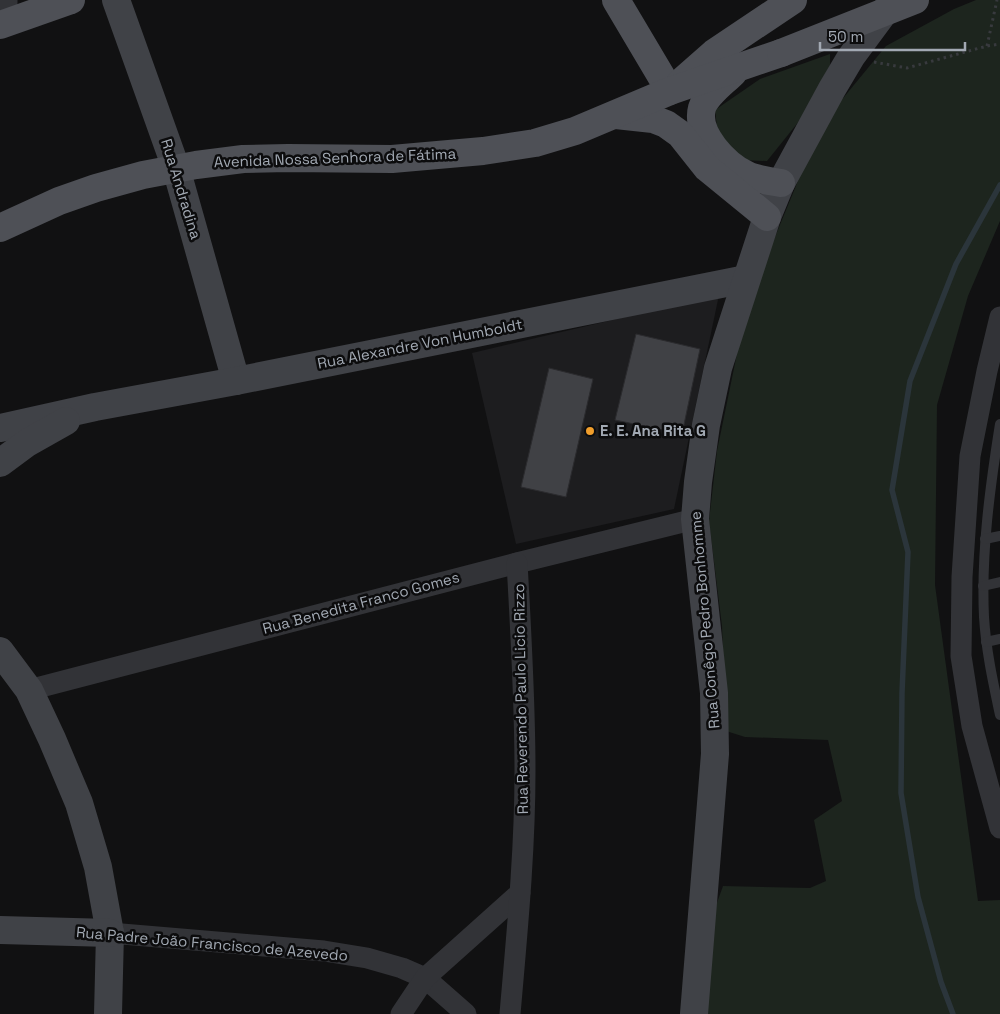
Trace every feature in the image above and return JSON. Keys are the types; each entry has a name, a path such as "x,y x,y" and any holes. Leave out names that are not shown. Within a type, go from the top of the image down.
{"main road":[{"path":"5,16 71,0"},
{"path":"616,0 670,91"},
{"path":"670,91 714,53 793,0"},
{"path":"670,91 781,53 915,0"},
{"path":"738,68 708,98 702,108 701,122 716,152 735,168 747,175 781,183"},
{"name":"Avenida Nossa Senhora de Fátima","path":"0,228 59,201 143,174 243,159 392,159 483,151 535,143 575,131 670,91"},
{"path":"615,115 653,119 666,124 680,134 707,168 767,217"}],"street":[{"name":"Rua Andradina","path":"116,0 176,168 236,381"},
{"name":"Rua Conêgo Pedro Bonhomme","path":"694,1014 715,754 714,693 694,520 705,434 718,368 767,217 781,183 851,57 893,0"},
{"name":"Rua Alexandre Von Humboldt","path":"0,428 94,407 236,381 746,279"},
{"path":"1000,317 970,456 962,577 962,656 972,726 1000,828"},
{"name":"Rua Alexandre Von Humboldt","path":"0,463 27,443 94,407"},
{"name":"Rua Benedita Franco Gomes","path":"29,690 518,563 694,520"},
{"name":"Rua Reverendo Paulo Licio Rizzo","path":"510,1014 520,893 525,772 518,563"},
{"path":"0,651 29,690 79,803 98,867 110,933 108,1014"},
{"path":"401,1014 425,978 520,893"},
{"name":"Rua Padre João Francisco de Azevedo","path":"0,930 110,933 324,951 367,958 402,968 425,978 466,1014"}],"lane":[{"path":"1000,424 985,539 983,586 986,642 1000,715"},
{"path":"985,539 1000,536"},
{"path":"983,586 1000,582"},
{"path":"986,642 1000,639"}],"path":[{"path":"987,46 997,0"},
{"path":"851,57 907,68 1000,44"}],"shaded area":[{"path":"976,0 1000,0 1000,221 968,296 937,405 935,585 978,901 1000,900 1000,1014 703,1014 709,925 723,886 810,888 826,881 814,820 842,801 828,740 745,737 726,731 722,626 709,521 717,451 747,305 821,125 886,46 954,9"},
{"path":"830,54 830,66 800,120 767,161 740,160 718,135 715,110 760,79"},
{"name":"E. E. Ana Rita G","path":"719,295 674,509 516,544 472,353"}],"building":[{"path":"636,334 700,349 682,434 615,420"},
{"path":"549,368 593,379 566,497 521,487"}],"waterway":[{"path":"953,1014 941,982 918,897 901,793 902,693 908,552 892,490 910,381 956,264 1000,185"}],"place":[{"name":"E. E. Ana Rita G","path":"590,431"}]}
